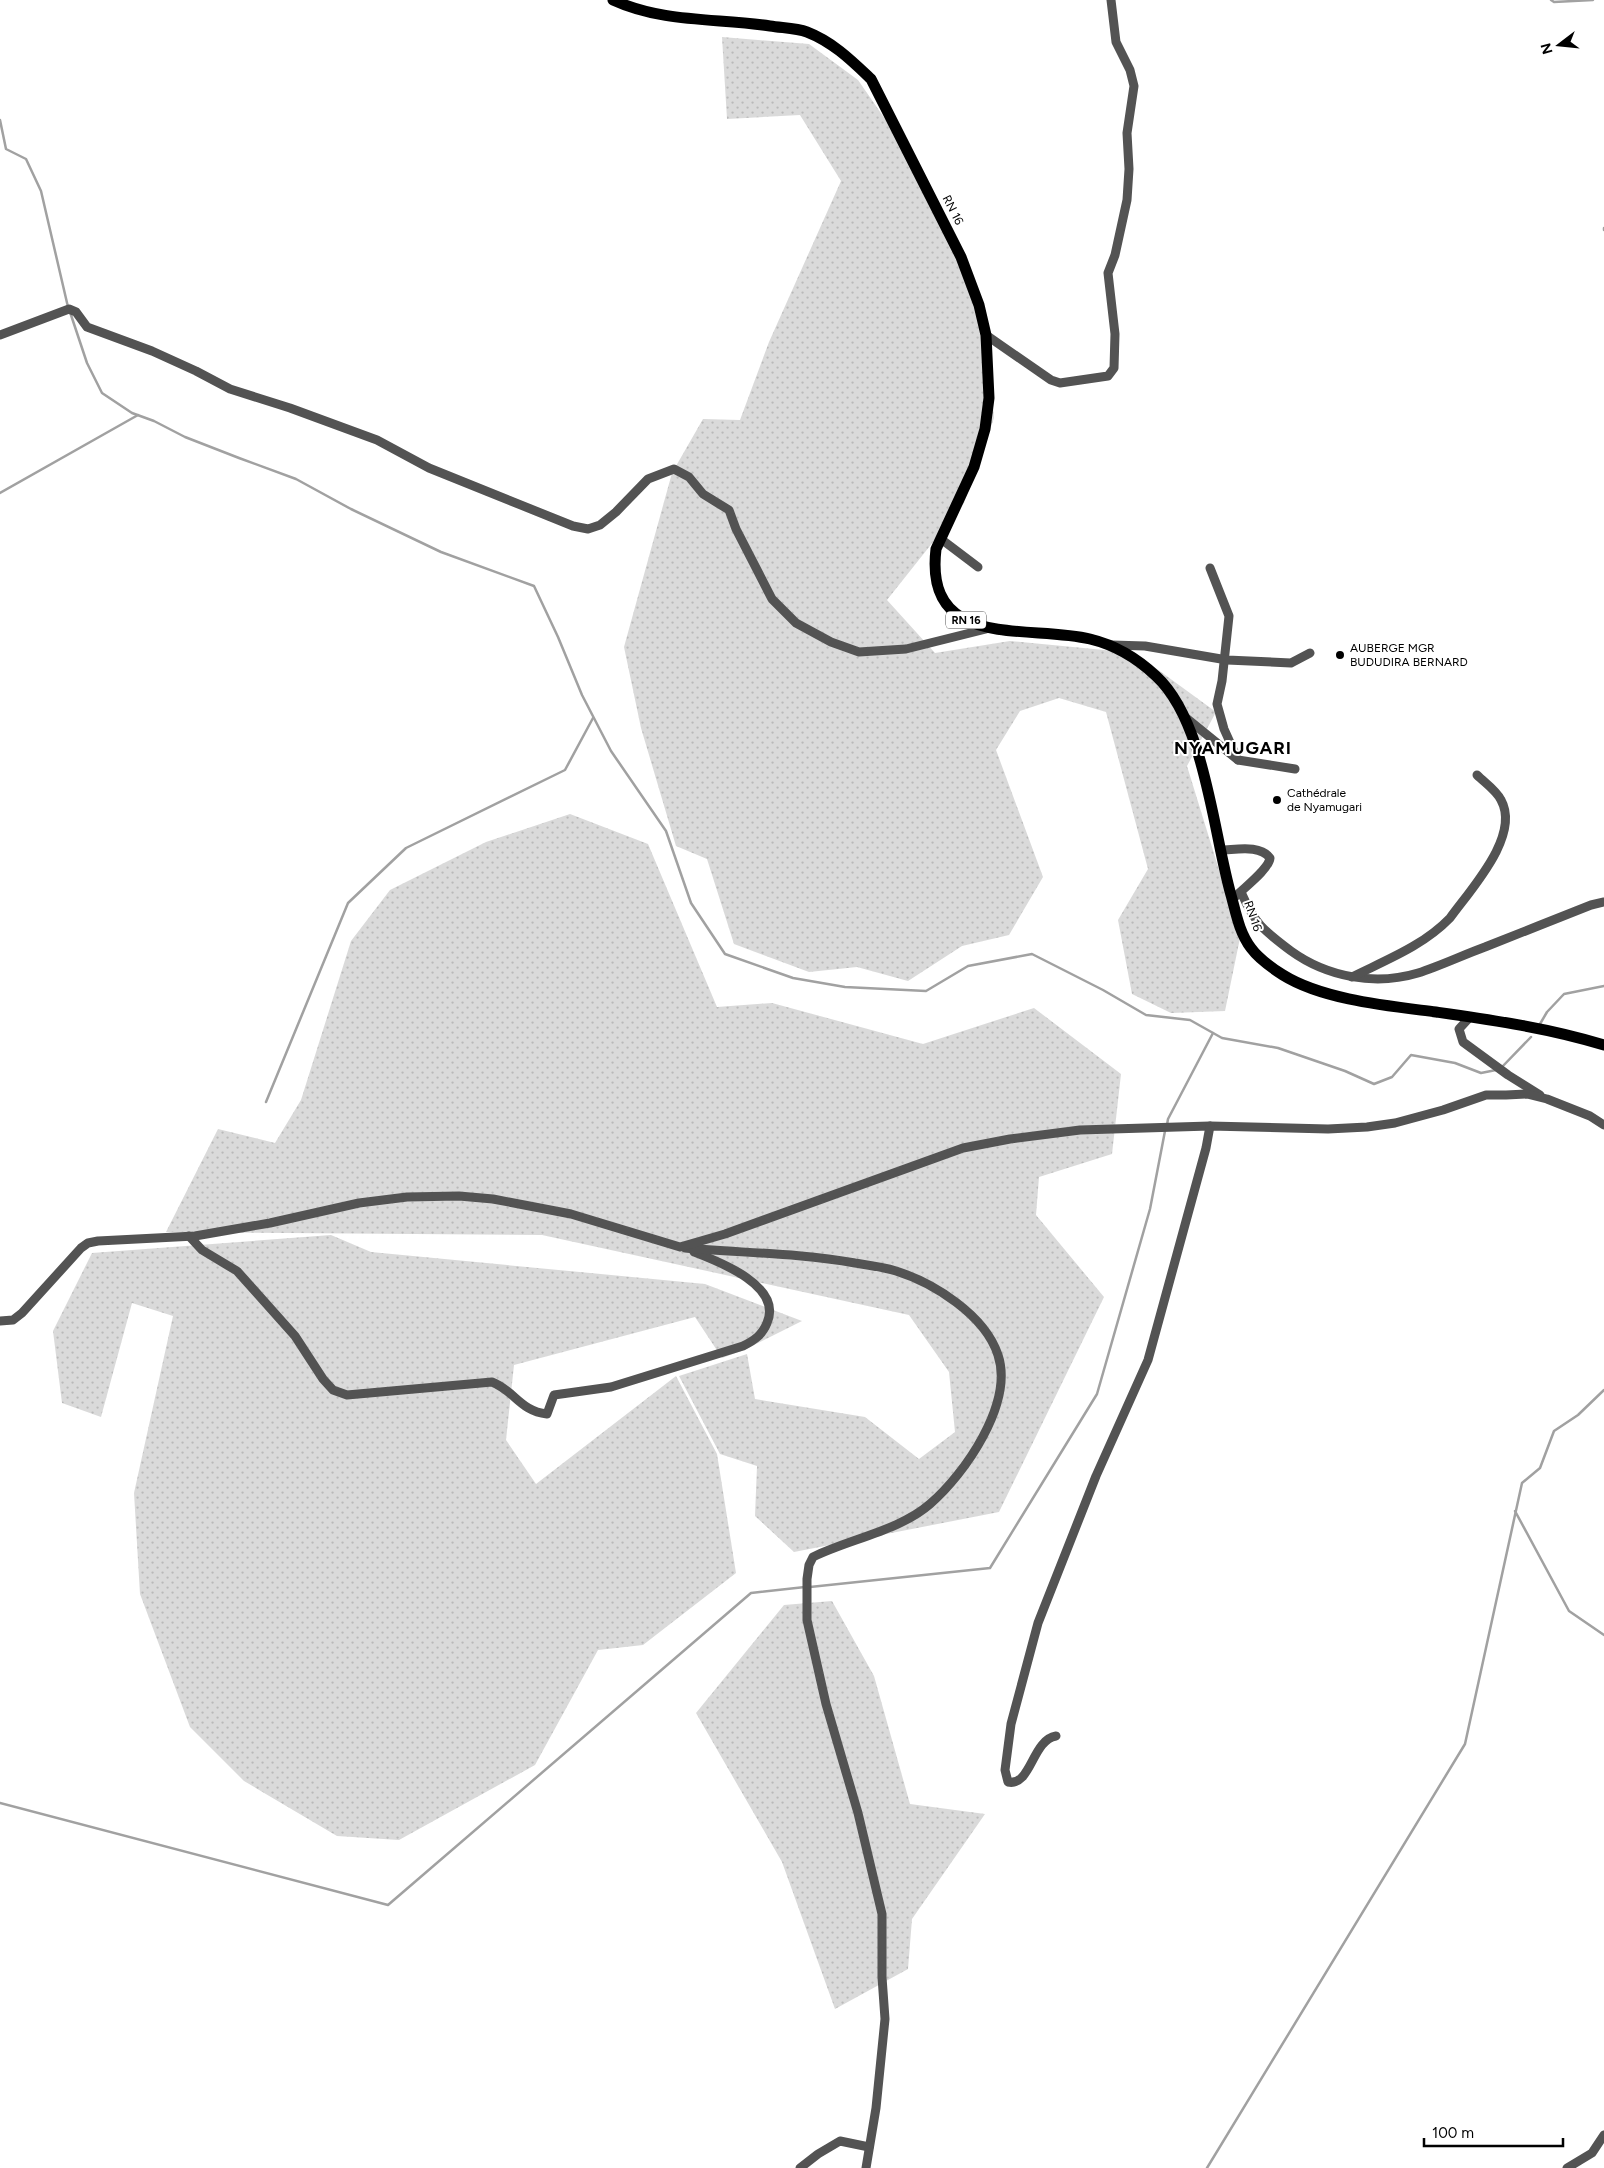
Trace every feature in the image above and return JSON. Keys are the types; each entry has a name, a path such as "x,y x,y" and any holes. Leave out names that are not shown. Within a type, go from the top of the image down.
{"main road":[{"name":"RN 16","path":"613,0 630,8 657,15 806,31 826,41 848,57 871,79 961,257 979,305 986,335 989,398 985,429 974,467 936,549 935,563 942,598 952,611 968,622 986,629 1060,634 1091,639 1109,645 1132,657 1158,677 1175,698 1185,717 1198,753 1220,850 1236,896 1240,929 1251,949 1276,970 1296,982 1321,991 1382,1005 1508,1022 1604,1045"}],"street":[{"path":"986,335 1051,380 1060,383 1108,376 1114,368 1115,334 1108,273 1115,255 1127,200 1129,170 1127,133 1134,86 1130,70 1116,42 1111,0"},
{"path":"0,335 68,309 76,312 86,326 152,351 230,389 290,408 377,440 429,468 543,515 581,528 588,529 600,525 616,512 648,479 674,469 688,477 703,494 729,510 736,529 772,599 796,623 831,642 859,652 906,649 986,629"},
{"path":"941,539 978,567"},
{"path":"1210,568 1229,616 1217,704 1224,729 1238,760"},
{"path":"1109,645 1145,646 1224,659 1291,663 1310,653"},
{"path":"1185,717 1238,760 1295,769"},
{"path":"1352,977 1420,943 1442,926 1450,918 1498,851 1507,823 1506,812 1500,798 1476,775"},
{"path":"1220,850 1257,850 1267,853 1270,863 1236,896 1264,930 1305,961 1328,971 1352,977 1386,979 1418,973 1600,903 1604,898"},
{"path":"1470,1017 1459,1030 1463,1042 1508,1075 1547,1099"},
{"path":"680,1247 725,1234 963,1148 1010,1139 1080,1130 1210,1126 1328,1129 1367,1127 1394,1123 1486,1096 1527,1094 1547,1099 1590,1116 1604,1125"},
{"path":"1056,1736 1044,1740 1018,1782 1008,1782 1006,1770 1011,1724 1038,1624 1096,1476 1148,1360 1206,1148 1210,1126"},
{"path":"0,1321 13,1320 22,1313 81,1248 88,1243 98,1240 189,1236 270,1223 359,1203 407,1197 459,1196 493,1199 571,1214 680,1247 721,1262 751,1280 768,1299 770,1311 765,1329 756,1340 734,1349 611,1387 554,1395 547,1414 533,1412 502,1386 492,1382 347,1395 333,1390 323,1379 295,1336 238,1271 202,1250 189,1236"},
{"path":"680,1247 736,1253 817,1256 896,1271 955,1300 977,1321 998,1356 1000,1389 987,1430 975,1453 955,1478 930,1505 878,1533 813,1556 809,1564 807,1620 814,1654 826,1704 858,1813 882,1914 882,1977 885,2019 876,2108 866,2168"},
{"path":"1567,2168 1592,2153 1604,2135"},
{"path":"800,2168 818,2154 840,2141 870,2147"}],"shaded area":[{"path":"722,37 809,44 858,80 928,181 984,311 994,418 964,503 887,600 935,653 1010,641 1135,653 1216,712 1187,766 1240,938 1225,1011 1171,1013 1132,994 1118,920 1148,869 1106,712 1059,698 1020,711 996,750 1043,877 1009,935 962,946 908,981 857,967 809,972 734,944 707,859 676,846 641,728 624,647 672,473 703,419 740,420 769,342 841,181 800,115 727,119"},
{"path":"570,814 648,844 717,1007 772,1003 923,1044 1034,1008 1121,1074 1112,1154 1039,1177 1036,1215 1104,1297 999,1512 794,1552 755,1516 757,1466 720,1454 679,1376 747,1354 755,1399 865,1417 919,1459 955,1432 949,1372 909,1315 542,1235 166,1232 218,1129 275,1143 301,1100 351,941 390,890 486,842"},
{"path":"331,1235 371,1252 705,1284 802,1321 744,1350 722,1358 695,1317 514,1365 506,1440 536,1484 676,1376 717,1454 736,1573 643,1645 598,1650 535,1765 399,1840 337,1836 244,1781 190,1727 140,1594 134,1493 173,1316 132,1303 101,1417 62,1403 53,1331 92,1253"},
{"path":"832,1601 874,1676 910,1804 985,1814 912,1919 908,1969 835,2009 782,1862 696,1713 784,1605"}],"waterway":[{"path":"1551,0 1554,2 1593,0"},
{"path":"0,120 6,149 26,159 41,191 68,307"},
{"path":"70,312 87,363 102,393 132,413 154,421 185,437 296,479 351,509 441,552 534,586 582,695 611,751 666,831 691,903 725,954 793,978 845,987 926,991 968,966 1032,954 1103,990 1146,1015 1190,1020 1222,1038 1278,1048 1345,1071 1374,1084 1392,1077 1411,1055 1455,1063 1481,1073 1496,1070"},
{"path":"0,493 138,415"},
{"path":"266,1102 348,903 406,848 565,770 593,718"},
{"path":"1540,1024 1547,1012 1564,994 1604,986"},
{"path":"1167,1125 1168,1119 1213,1033"},
{"path":"1501,1068 1531,1037"},
{"path":"810,1587 990,1568 1097,1394 1150,1209 1165,1131"},
{"path":"1207,2168 1465,1744 1522,1483 1540,1468 1554,1431 1578,1415 1604,1390"},
{"path":"1515,1511 1569,1611 1604,1635"},
{"path":"0,1803 388,1905 751,1593 805,1587"}],"place":[{"name":"AUBERGE MGR BUDUDIRA BERNARD","path":"1340,655"},
{"name":"Cathédrale de Nyamugari","path":"1277,800"}],"district":[{"name":"NYAMUGARI","path":"1233,748"}]}
